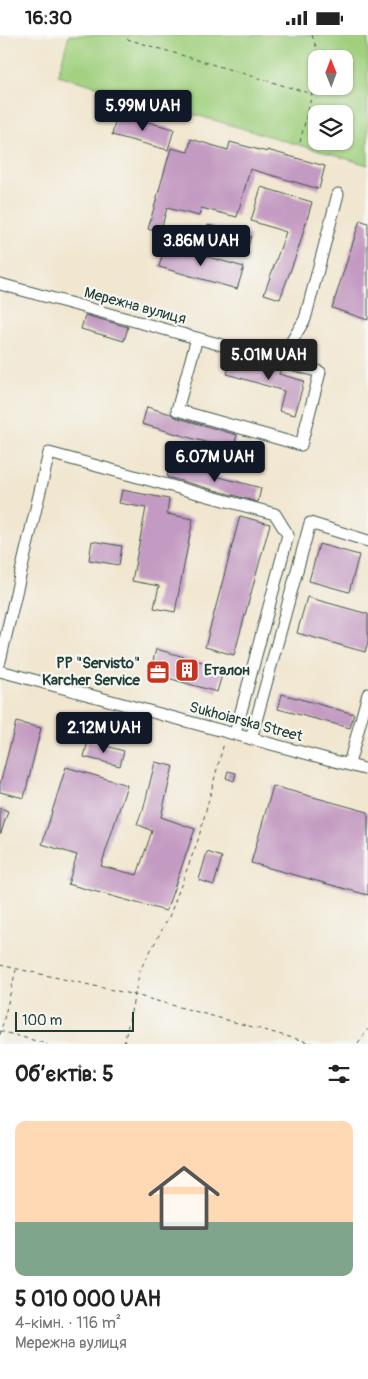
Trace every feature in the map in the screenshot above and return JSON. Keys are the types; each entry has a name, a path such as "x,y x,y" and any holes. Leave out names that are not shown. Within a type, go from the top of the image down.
{"street":[{"path":"275,360 290,344 305,319 338,194"},
{"name":"Мережна вулиця","path":"0,284 197,338 275,360 320,372 301,445 176,410 197,338"},
{"path":"0,661 49,453 275,514 288,535 231,733"},
{"path":"251,739 310,523 368,541"},
{"name":"Sukhoiarska Street","path":"0,671 368,770"},
{"path":"349,764 368,694"}],"path":[{"path":"312,35 317,50"},
{"path":"127,39 308,92"},
{"path":"300,142 312,95"},
{"path":"124,1044 140,970 169,917 198,840 231,733"},
{"path":"0,965 135,995 315,1044"},
{"path":"0,1035 16,969"},
{"path":"358,1044 368,1029"},
{"path":"0,1031 47,1044"}],"green space":[{"path":"69,35 368,35 368,165 316,150 353,150 353,105 308,105 308,148 58,75"}],"building":[{"path":"117,114 174,129 168,150 112,135"},
{"path":"191,139 228,150 230,142 325,166 319,189 250,169 237,217 201,208 199,216 167,208 160,233 148,229 171,148 188,152"},
{"path":"261,187 312,202 299,247 280,299 264,294 286,232 251,221"},
{"path":"360,220 368,223 368,320 332,308"},
{"path":"208,225 251,236 246,253 203,241"},
{"path":"165,245 244,267 237,289 159,267"},
{"path":"85,315 128,327 124,341 81,329"},
{"path":"232,356 281,369 279,374 304,381 295,415 279,411 284,391 227,374"},
{"path":"147,407 237,435 233,450 142,424"},
{"path":"170,464 261,488 258,502 167,477"},
{"path":"122,490 169,499 167,514 193,519 175,612 154,608 159,586 132,581 146,508 119,503"},
{"path":"240,516 270,524 234,655 205,647"},
{"path":"92,541 122,546 119,565 89,560"},
{"path":"319,544 359,555 349,592 309,581"},
{"path":"307,597 368,614 368,642 365,652 297,633"},
{"name":"Еталон","path":"156,649 224,668 217,692 150,673"},
{"path":"282,694 354,714 350,728 278,709"},
{"path":"16,722 41,728 24,798 0,792 0,784"},
{"path":"88,741 124,751 120,766 84,757"},
{"path":"155,762 173,766 161,817 195,829 166,911 68,884 77,855 42,844 66,767 127,785 101,866 137,875 152,831 137,824 143,811"},
{"path":"228,771 236,773 234,781 226,778"},
{"path":"273,786 368,812 368,895 251,863"},
{"path":"0,808 8,811 1,833 0,833"},
{"path":"207,852 222,857 214,885 199,880"}],"place":[{"name":"Еталон","path":"187,670"},
{"name":"PP \"Servisto\" Karcher Service","path":"158,672"}]}
